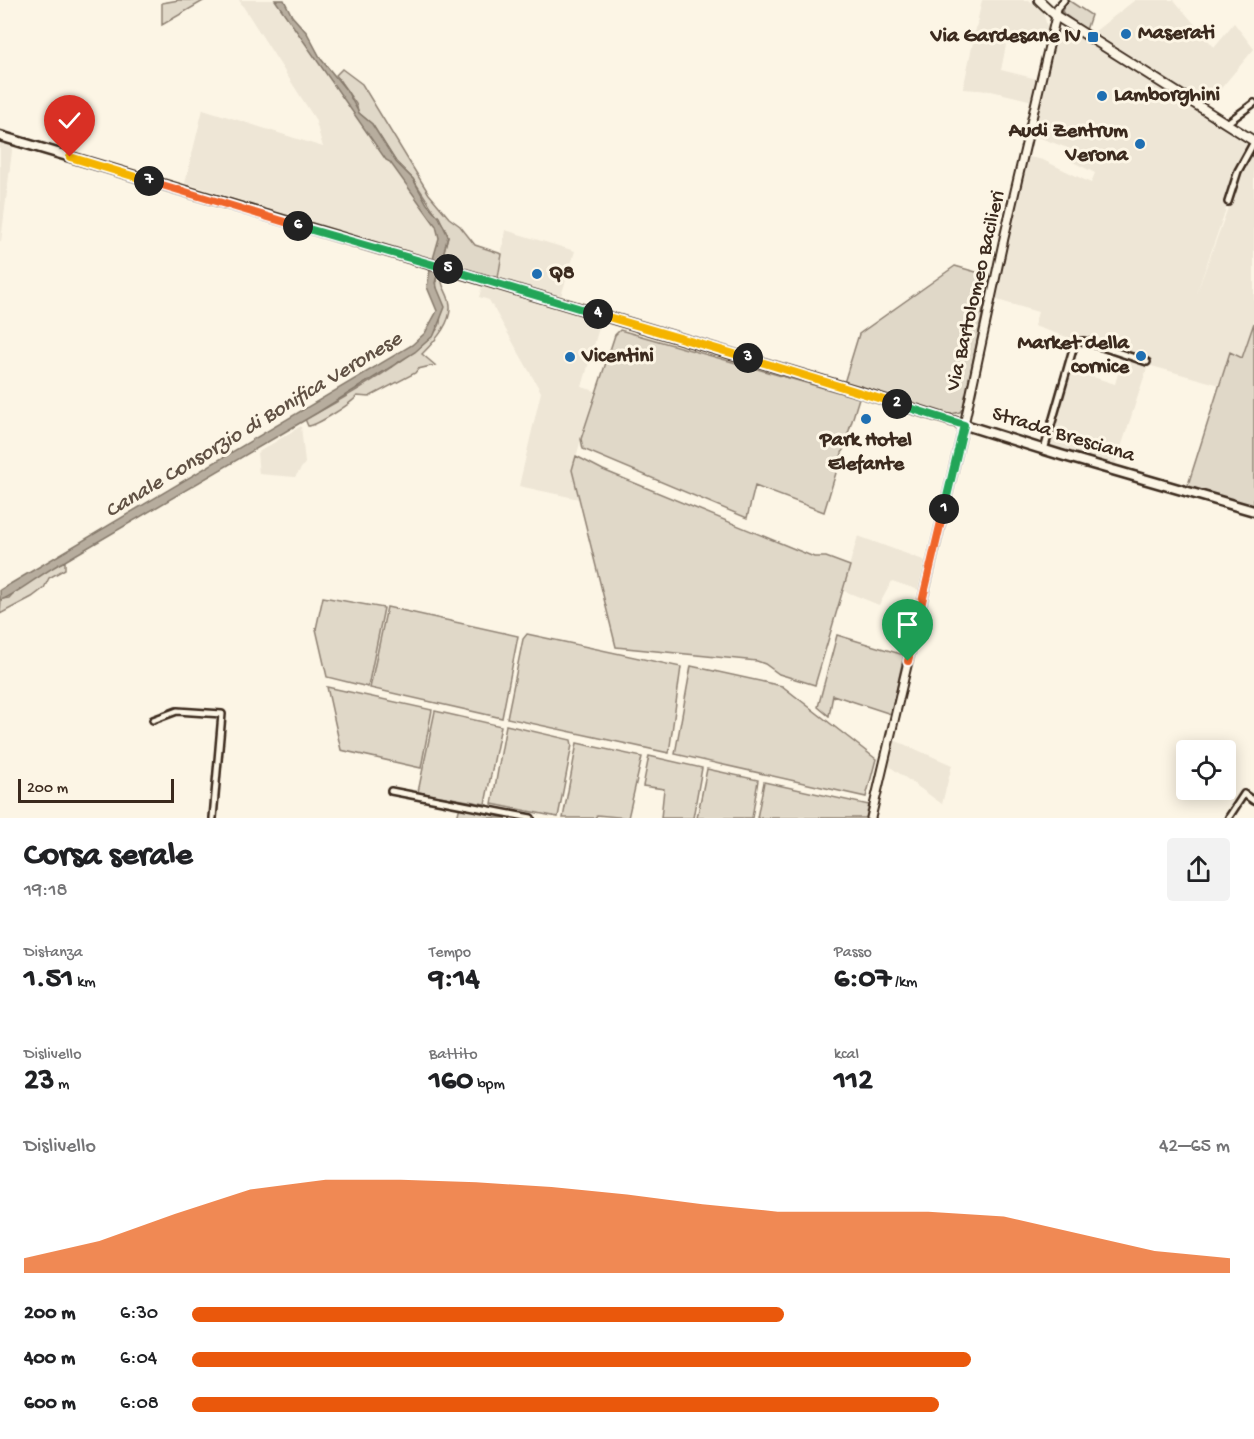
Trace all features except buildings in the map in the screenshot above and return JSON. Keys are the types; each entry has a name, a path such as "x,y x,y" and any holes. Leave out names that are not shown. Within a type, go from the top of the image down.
{"main road":[{"path":"1039,0 1254,142"},
{"name":"Strada Bresciana","path":"0,136 1254,511"}],"street":[{"path":"1057,0 1057,12"},
{"path":"1057,12 1064,0"},
{"name":"Via Bartolomeo Bacilieri","path":"871,818 964,425 1004,238 1057,12"},
{"path":"1227,123 1254,104"},
{"path":"1228,202 1238,171 1254,142"},
{"name":"Strada Bresciana","path":"1044,450 1075,342 1084,341 1147,362"},
{"path":"153,720 177,711 222,714 213,818"},
{"path":"391,791 531,818"},
{"path":"1229,817 1244,795 1254,801"}],"shaded area":[{"path":"179,0 205,0 162,25 162,3"},
{"path":"239,0 274,0 386,160 390,162 436,226 439,238 433,259 185,183 203,109 323,147 315,119"},
{"path":"275,0 284,0 292,16 307,33 321,59 347,91 359,113 372,124 396,162 413,179 427,204 439,217 448,236 441,262 433,259 439,238 436,226 390,162 386,160"},
{"path":"982,0 1029,0 1043,12 1047,26 1046,44 1008,35 1001,70 1037,79 1033,101 991,91 963,89"},
{"path":"1068,0 1091,15 1086,30 1062,11"},
{"path":"1135,0 1174,0 1214,47 1234,23 1254,49 1207,105 1094,32"},
{"path":"1064,30 1072,32 1249,143 1196,295 1243,167 1254,150 1254,323 1242,358 1230,352 1220,385 1148,365 1115,466 1043,444 1065,368 1115,384 1123,356 1034,326 1038,312 994,299 1025,156 1043,160 1091,183 1095,173 1071,161 1076,151 1032,135 1057,35"},
{"path":"342,69 362,84 429,194 449,218 460,226 475,245 502,254 498,278 441,262 448,236 445,228 413,179 396,162 372,124 359,113 356,104 336,75"},
{"path":"0,139 13,143 1,241 0,241"},
{"path":"505,230 575,251 561,296 498,278"},
{"path":"955,266 990,276 964,406 960,412 947,415 844,383 859,334"},
{"path":"430,270 438,272 435,283 445,307 434,335 415,352 317,413 0,600 0,590 412,345 425,333 437,311 427,287"},
{"path":"438,272 442,273 449,300 449,315 443,330 422,354 435,365 418,369 415,373 369,397 357,396 333,414 308,426 305,419 380,376 434,333 441,317 437,285"},
{"path":"482,286 601,321 582,387 595,391 572,471 579,499 519,486 541,392 489,300 479,297"},
{"path":"1254,323 1254,506 1187,488 1230,352 1242,358"},
{"path":"620,330 859,398 824,512 755,486 747,518 583,449 581,439 615,335"},
{"path":"301,426 305,463 295,477 259,474 257,453"},
{"path":"576,456 603,470 814,557 826,557 850,566 815,685 779,674 757,661 616,647 572,470"},
{"path":"858,536 926,561 919,590 892,581 879,605 842,590"},
{"path":"65,561 65,569 49,578 44,588 0,614 1,599 9,598 35,576"},
{"path":"323,597 384,608 368,687 327,677 316,629"},
{"path":"387,607 518,636 502,718 370,688"},
{"path":"527,634 681,667 669,753 507,718 523,639"},
{"path":"837,635 904,655 891,714 833,695 829,716 818,707"},
{"path":"691,666 782,686 876,759 866,797 675,754"},
{"path":"327,687 432,710 421,768 341,750"},
{"path":"435,711 501,726 485,804 418,792"},
{"path":"506,725 571,740 572,745 558,817 492,804"},
{"path":"894,740 952,765 942,804 889,766"},
{"path":"577,743 642,757 628,818 597,815 595,818 563,818"},
{"path":"649,756 702,768 693,818 661,818 664,789 643,786"},
{"path":"707,769 758,780 752,818 697,818"},
{"path":"764,782 869,805 866,818 757,818"},
{"path":"460,806 525,818 457,818"}],"place":[{"name":"Maserati","path":"1126,34"},
{"name":"Via Gardesane IV","path":"1093,37"},
{"name":"Lamborghini","path":"1102,96"},
{"name":"Audi Zentrum Verona","path":"1140,144"},
{"name":"Q8","path":"537,274"},
{"name":"Market della cornice","path":"1141,356"},
{"name":"Vicentini","path":"570,357"},
{"name":"Park Hotel Elefante","path":"866,419"}],"route":[{"path":"70,157 964,425 908,661"}],"water label":[{"name":"Canale Consorzio di Bonifica Veronese","path":"254,426"}]}
